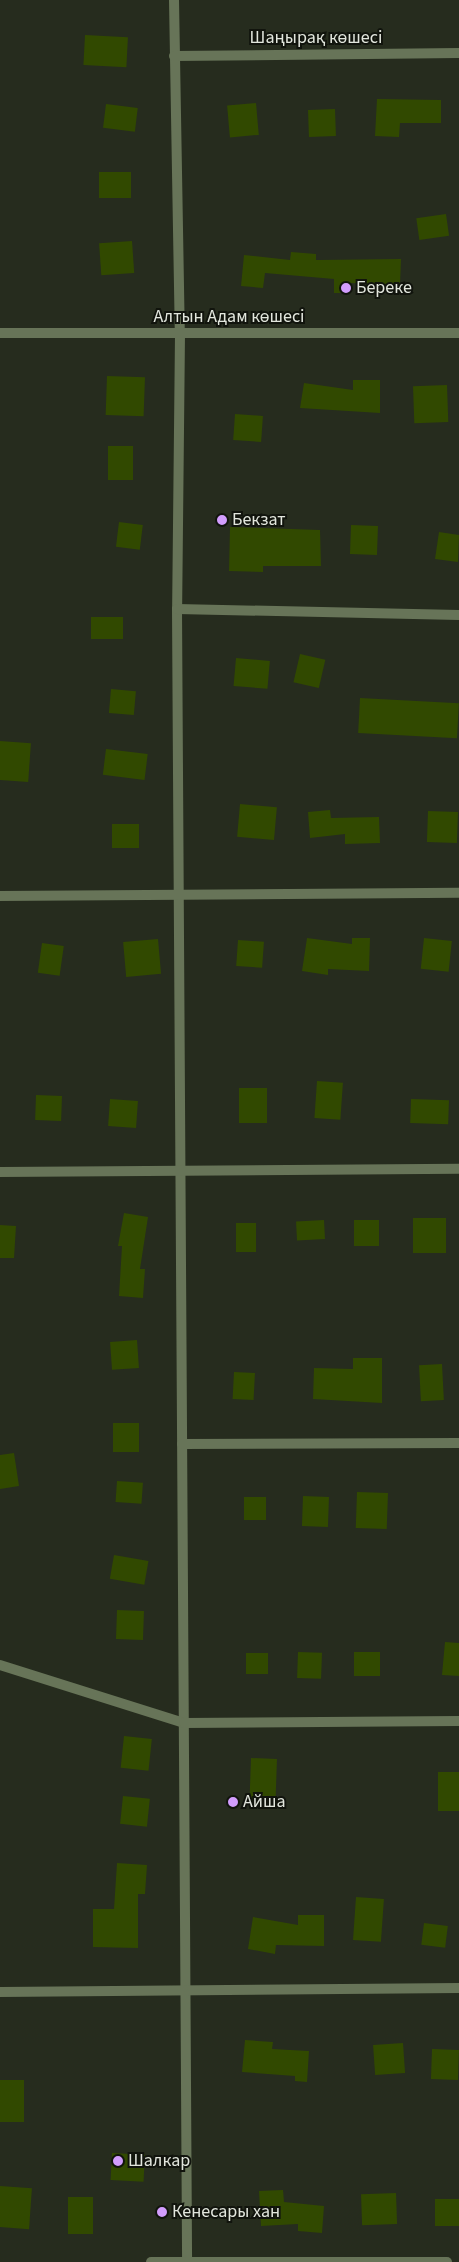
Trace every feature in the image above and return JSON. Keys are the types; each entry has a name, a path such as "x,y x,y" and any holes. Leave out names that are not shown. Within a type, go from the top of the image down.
{"street":[{"path":"174,0 180,334 177,609 187,2261"},
{"name":"Шаңырақ көшесі","path":"174,56 459,53"},
{"name":"Алтын Адам көшесі","path":"0,333 459,333"},
{"path":"177,609 459,615"},
{"path":"0,896 179,898 459,893"},
{"path":"0,1172 459,1169"},
{"path":"182,1444 459,1443"},
{"path":"0,1666 184,1723 459,1721"},
{"path":"0,1992 459,1988"},
{"path":"151,2262 448,2262"}],"building":[{"path":"85,35 128,37 126,67 83,65"},
{"path":"377,99 441,100 441,123 400,123 399,137 375,136"},
{"path":"256,103 259,135 230,137 227,106"},
{"path":"106,104 138,108 135,132 103,128"},
{"path":"335,109 336,136 309,137 308,110"},
{"path":"99,172 131,172 131,198 99,198"},
{"path":"446,214 449,236 419,240 416,218"},
{"path":"132,241 134,273 101,275 99,243"},
{"path":"291,252 316,254 316,260 401,259 400,285 349,283 349,293 334,293 334,279 265,273 263,288 241,286 244,255 290,260"},
{"path":"107,376 145,377 144,416 106,415"},
{"path":"353,380 380,380 380,413 300,408 304,383 353,390"},
{"path":"447,385 448,422 414,423 413,386"},
{"path":"235,414 263,416 261,442 233,440"},
{"path":"108,446 133,446 133,480 108,480"},
{"path":"119,522 143,525 140,550 116,547"},
{"path":"351,525 378,526 377,555 350,554"},
{"path":"230,527 320,530 321,566 263,566 263,572 229,571"},
{"path":"439,532 459,535 458,562 435,559"},
{"path":"91,617 123,617 123,639 91,639"},
{"path":"300,654 325,660 319,688 293,682"},
{"path":"236,658 270,661 267,689 234,686"},
{"path":"111,689 136,691 134,715 109,713"},
{"path":"360,698 459,703 457,738 358,733"},
{"path":"0,741 31,743 28,782 0,780"},
{"path":"106,749 148,754 145,780 103,775"},
{"path":"240,804 277,807 274,840 237,837"},
{"path":"330,810 331,818 379,817 380,843 345,844 345,834 310,838 308,812"},
{"path":"428,811 458,812 457,843 427,842"},
{"path":"112,824 139,824 139,848 112,848"},
{"path":"307,938 352,944 352,938 370,938 369,971 328,969 328,975 302,971"},
{"path":"424,938 452,941 449,972 421,969"},
{"path":"158,939 161,974 126,977 123,942"},
{"path":"238,940 264,942 262,968 236,966"},
{"path":"42,943 64,946 60,976 38,973"},
{"path":"317,1081 343,1083 340,1120 314,1118"},
{"path":"239,1088 267,1088 267,1123 239,1123"},
{"path":"36,1095 62,1096 61,1121 35,1120"},
{"path":"110,1099 138,1101 136,1128 108,1126"},
{"path":"411,1099 449,1100 448,1124 410,1123"},
{"path":"124,1213 148,1217 140,1269 145,1269 143,1298 119,1296 122,1246 118,1246"},
{"path":"413,1218 446,1218 446,1253 413,1253"},
{"path":"324,1220 325,1239 297,1240 296,1221"},
{"path":"354,1220 379,1220 379,1246 354,1246"},
{"path":"236,1223 256,1223 256,1252 236,1252"},
{"path":"0,1225 16,1226 14,1258 0,1258"},
{"path":"137,1340 139,1368 112,1370 110,1342"},
{"path":"353,1358 382,1358 382,1403 313,1399 314,1368 353,1369"},
{"path":"442,1364 444,1400 421,1401 419,1365"},
{"path":"234,1372 255,1373 254,1400 233,1399"},
{"path":"113,1423 139,1423 139,1452 113,1452"},
{"path":"14,1453 19,1486 0,1489 0,1455"},
{"path":"117,1481 143,1483 141,1504 116,1502"},
{"path":"357,1492 388,1493 387,1529 356,1528"},
{"path":"303,1496 329,1497 328,1527 302,1526"},
{"path":"244,1497 266,1497 266,1520 244,1520"},
{"path":"114,1555 148,1561 144,1585 110,1579"},
{"path":"117,1610 144,1611 143,1640 116,1639"},
{"path":"445,1642 459,1643 459,1676 442,1675"},
{"path":"298,1652 322,1653 321,1679 297,1678"},
{"path":"354,1652 380,1652 380,1676 354,1676"},
{"path":"246,1653 268,1653 268,1674 246,1674"},
{"path":"124,1736 152,1739 149,1771 121,1768"},
{"path":"251,1758 277,1759 275,1803 249,1802"},
{"path":"438,1772 459,1772 459,1811 438,1811"},
{"path":"123,1796 150,1799 147,1827 120,1824"},
{"path":"117,1863 147,1865 145,1894 138,1894 138,1948 93,1947 93,1909 114,1909"},
{"path":"356,1897 384,1899 381,1942 353,1940"},
{"path":"298,1915 324,1915 324,1946 276,1945 275,1954 248,1949 253,1917 298,1925"},
{"path":"424,1923 448,1926 445,1948 421,1945"},
{"path":"245,2040 273,2042 272,2049 309,2051 307,2082 295,2081 295,2076 242,2072"},
{"path":"403,2043 405,2073 375,2075 373,2045"},
{"path":"432,2049 459,2050 458,2080 431,2079"},
{"path":"0,2080 24,2080 24,2122 0,2122"},
{"path":"112,2153 145,2155 144,2182 111,2180"},
{"path":"0,2186 32,2188 29,2229 0,2227"},
{"path":"283,2190 284,2202 324,2206 322,2233 298,2231 298,2224 261,2226 259,2191"},
{"path":"396,2193 397,2224 362,2225 361,2194"},
{"path":"68,2197 93,2197 93,2234 68,2234"},
{"path":"435,2199 459,2199 459,2226 435,2226"}],"place":[{"name":"Береке","path":"346,288"},
{"name":"Бекзат","path":"222,520"},
{"name":"Айша","path":"233,1802"},
{"name":"Шалкар","path":"118,2161"},
{"name":"Кенесары хан","path":"162,2212"}]}
